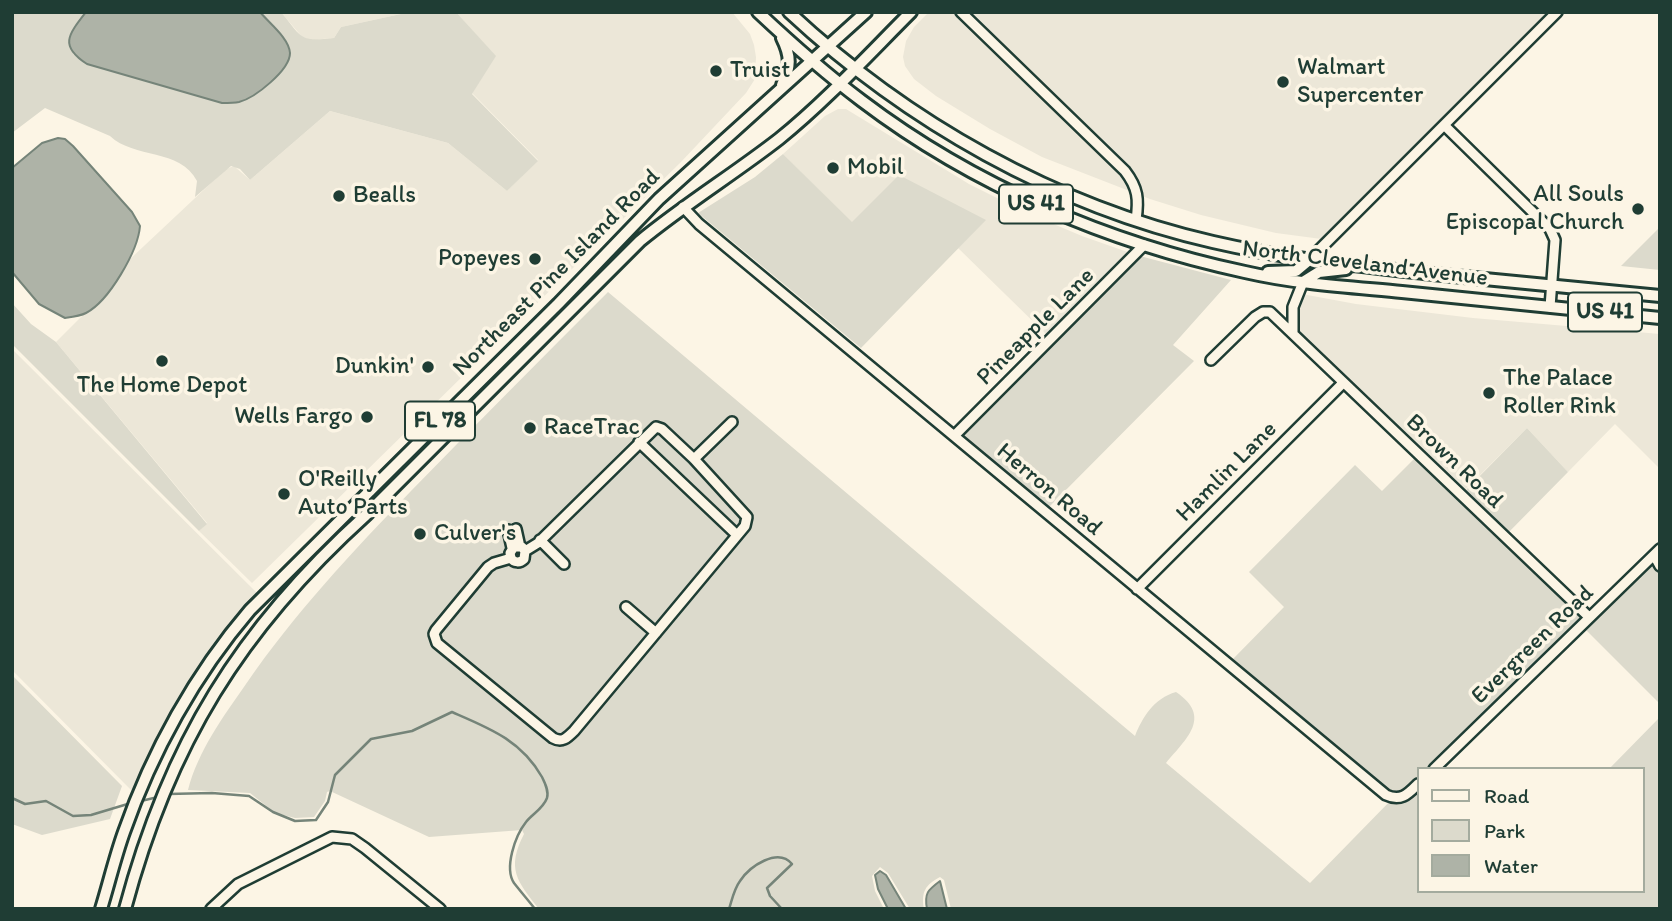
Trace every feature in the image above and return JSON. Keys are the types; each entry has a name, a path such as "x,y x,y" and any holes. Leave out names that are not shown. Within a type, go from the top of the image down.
{"main road":[{"name":"North Cleveland Avenue","path":"758,12 812,62 890,121 984,178 1061,215 1144,245 1205,263 1303,282 1660,318"},
{"name":"North Cleveland Avenue","path":"789,12 855,69 911,109 973,147 1065,192 1136,220 1211,242 1308,261 1660,296"},
{"name":"FL 78","path":"812,62 866,12"},
{"name":"FL 78","path":"840,84 911,12"},
{"path":"780,33 789,52 790,63 780,91"},
{"name":"Northeast Pine Island Road","path":"101,909 144,782 200,677 236,626 275,582 368,493 659,199 812,62"},
{"name":"Northeast Pine Island Road","path":"125,909 157,809 193,728 223,678 253,636 302,578 640,241 781,137 840,84"},
{"path":"1248,273 1296,271 1308,261"},
{"path":"1303,282 1319,272 1360,266"},
{"path":"302,578 326,548 368,505 368,493"}],"street":[{"path":"961,12 1125,171 1139,197 1136,220"},
{"path":"1308,261 1557,12"},
{"path":"1444,125 1550,229 1555,240 1550,307"},
{"name":"Herron Road","path":"683,207 699,224 1386,796 1401,798 1416,786"},
{"name":"Pineapple Lane","path":"954,436 1144,245"},
{"path":"1293,333 1293,307 1303,282"},
{"name":"Brown Road","path":"1211,360 1263,312 1270,312 1588,617"},
{"name":"Hamlin Lane","path":"1137,589 1343,383"},
{"path":"694,459 732,422"},
{"path":"659,428 694,459 744,511 747,522 567,738 557,741 437,643 436,630 488,568 540,540 652,430 659,428"},
{"path":"639,442 737,535"},
{"path":"512,530 517,551"},
{"path":"540,540 564,564"},
{"path":"1657,552 1660,566"},
{"name":"Evergreen Road","path":"1436,767 1657,552"},
{"path":"626,607 656,634"},
{"path":"211,909 237,884 332,837 341,837 352,839 365,848 440,909"}],"shaded area":[{"path":"281,12 410,12 341,27 334,38 310,40 302,37"},
{"path":"456,12 732,12 750,34 754,45 755,79 746,93 681,162 252,583 199,531 207,523 56,342 98,304 128,261 226,169 234,166 250,180 330,111 448,143 507,191 538,160 472,93 495,56"},
{"path":"929,12 1556,12 1329,240 1276,233 1201,215 1150,199 1042,157 990,129 936,96 914,79 905,66 903,57 906,41 914,27"},
{"path":"838,109 846,109 969,184 1025,212 1136,255 1052,340 958,248 985,220 852,223 783,154 825,116"},
{"path":"1291,292 1356,304 1473,318 1660,334 1660,469 1615,424 1568,472 1527,428 1462,493 1295,330"},
{"path":"12,349 257,593 210,652 153,750 133,792 12,670"}],"green space":[{"path":"12,12 86,12 77,24 73,54 87,64 234,103 250,97 277,76 284,68 290,53 278,31 260,12 281,12 298,33 314,39 334,38 341,27 410,12 456,12 496,56 472,94 538,161 507,191 448,143 330,111 250,180 240,169 231,166 195,197 197,181 180,163 131,148 45,108 12,133"},
{"path":"783,154 852,222 899,175 986,220 861,348 698,213 755,177"},
{"path":"1660,227 1660,270 1621,266"},
{"path":"1136,255 1231,280 1173,345 1194,361 1048,508 953,433"},
{"path":"608,292 1135,736 1145,716 1161,699 1176,692 1187,701 1193,710 1192,728 1188,737 1166,763 1310,883 1395,796 1233,659 1284,607 1249,572 1355,465 1382,491 1421,452 1463,493 1527,428 1568,472 1506,535 1589,613 1660,551 1660,566 1653,560 1433,767 1416,767 1416,893 1644,893 1644,767 1611,767 1660,717 1660,909 951,909 944,880 940,877 925,890 924,909 910,909 888,873 880,867 872,876 875,891 884,909 539,909 516,874 516,857 524,834 522,830 429,837 330,791 314,817 295,818 275,813 250,793 188,790 205,748 264,658 346,560"},
{"path":"12,303 31,324 56,342 207,524 199,531 12,344"},
{"path":"1652,564 1660,570 1660,704 1583,627 1647,565"},
{"path":"12,675 122,786 110,819 42,835 12,824"}],"water":[{"path":"86,12 260,12 282,36 290,53 278,75 262,89 239,102 222,103 87,64 78,58 72,52 69,40"},
{"path":"58,138 65,139 73,146 132,212 140,226 134,248 113,287 86,313 65,318 39,304 12,272 12,168 42,143"},
{"path":"880,871 886,875 906,909 888,909 878,889 875,875"},
{"path":"940,881 947,909 927,909 928,892"}],"waterway":[{"path":"168,794 249,796 273,812 295,821 316,820 328,802 335,775 371,739 412,731 452,712 514,744 534,764 545,784 547,798 522,828 515,843 510,869 514,883 535,909"},
{"path":"141,801 158,797"},
{"path":"12,798 25,804 46,801 73,816 91,815 131,803"},
{"path":"729,909 736,887 745,875 764,860 779,857 792,864 767,888 770,896 782,909"}],"place":[{"name":"Truist","path":"716,71"},
{"name":"Walmart Supercenter","path":"1283,82"},
{"name":"Mobil","path":"833,168"},
{"name":"Bealls","path":"339,196"},
{"name":"All Souls Episcopal Church","path":"1638,209"},
{"name":"Popeyes","path":"535,259"},
{"name":"The Home Depot","path":"162,361"},
{"name":"Dunkin'","path":"428,367"},
{"name":"The Palace Roller Rink","path":"1489,393"},
{"name":"Wells Fargo","path":"367,417"},
{"name":"RaceTrac","path":"530,428"},
{"name":"O'Reilly Auto Parts","path":"284,494"},
{"name":"Culver's","path":"420,534"}]}
